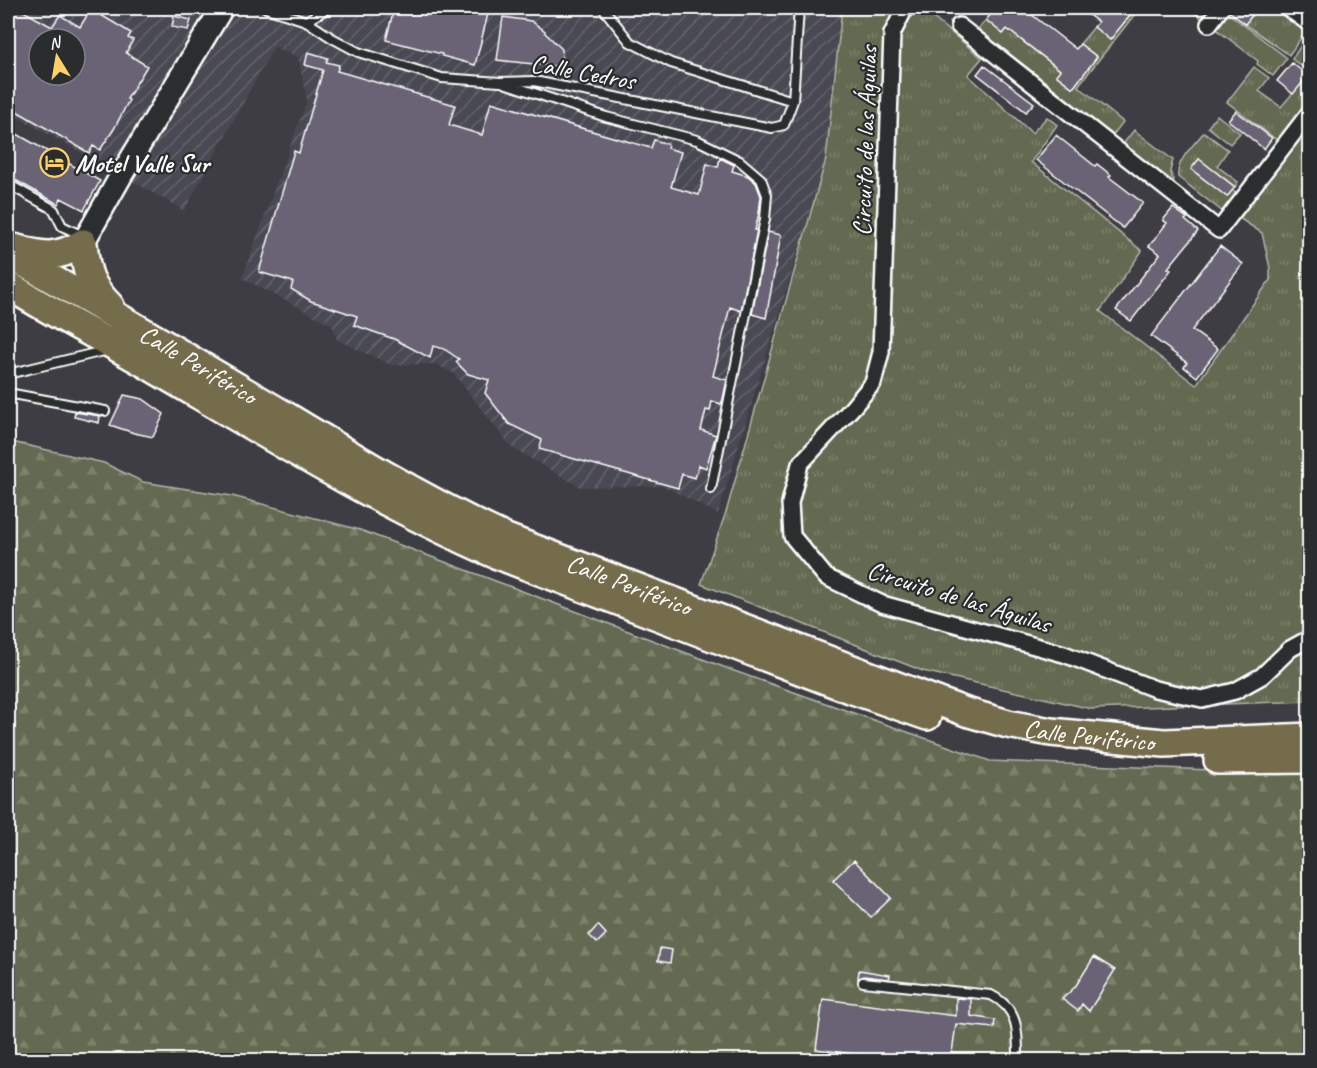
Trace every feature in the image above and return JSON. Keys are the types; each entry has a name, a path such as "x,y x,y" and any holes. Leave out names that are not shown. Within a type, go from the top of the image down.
{"highway":[{"path":"8,246 48,256 68,252 85,240"},
{"path":"85,240 86,270 90,282 101,298 118,315"},
{"name":"Calle Periférico","path":"8,254 118,315 359,460 458,516 515,542 966,712 1008,724 1051,732 1164,743 1310,737"},
{"name":"Calle Periférico","path":"12,290 137,358 324,469 449,534 506,559 902,708 966,729 1050,751 1159,761 1310,759"}],"street":[{"path":"85,240 222,8"},
{"name":"Circuito de las Águilas","path":"905,8 892,34 881,352 873,383 854,407 800,464 790,503 792,536 826,577 882,604 1064,654 1155,689 1202,699 1234,691 1262,676 1290,649 1310,638"},
{"path":"1209,24 1221,8"},
{"path":"1288,8 1310,24"},
{"path":"959,26 1219,230 1310,112"}],"lane":[{"name":"Calle Cedros","path":"266,8 306,21 358,51 442,78 500,82 534,81 772,128 784,125 793,100 799,8"},
{"path":"306,21 328,8"},
{"path":"603,8 630,42 671,63 793,100"},
{"path":"500,82 606,117 697,140 740,160 761,179 767,195 765,219 711,489"},
{"path":"8,184 54,210 62,226 85,240"},
{"path":"8,374 117,348"},
{"path":"8,393 105,411"},
{"path":"863,982 991,995 1002,1000 1013,1015 1018,1033 1018,1060"}],"shaded area":[{"path":"8,8 842,8 827,157 718,514 663,486 580,487 512,448 453,373 435,364 391,365 337,340 332,325 242,278 307,100 298,57 274,47 184,211 8,112"}],"green space":[{"path":"842,8 921,8 982,58 968,75 1032,133 1047,117 1057,125 1031,162 1142,251 1100,311 1196,385 1270,280 1270,268 1262,233 1239,218 1309,128 1309,701 1092,709 923,671 701,584 727,509 826,159"},
{"path":"1133,8 1140,8 1078,86 1123,122 1113,135 978,29 986,20 1003,34 1007,29 1060,70 1056,75 1073,88 1097,57 1080,44 1094,27 1110,40"},
{"path":"1188,8 1217,8 1206,22"},
{"path":"1255,8 1276,8 1306,31 1289,55 1245,24 1257,10"},
{"path":"1224,10 1287,58 1273,76 1257,64 1258,61 1212,26"},
{"path":"1309,33 1310,72 1292,59"},
{"path":"1254,67 1269,78 1259,91 1281,107 1309,74 1309,101 1278,141 1227,102"},
{"path":"1217,115 1240,133 1230,144 1208,127"},
{"path":"1134,130 1173,160 1170,171 1174,182 1123,144"},
{"path":"1204,132 1228,150 1217,166 1238,182 1235,187 1199,159 1191,169 1227,196 1232,190 1237,194 1223,212 1178,177 1183,159"},
{"path":"8,441 104,463 143,482 232,496 360,530 737,672 990,761 1309,774 1309,1060 8,1060"}],"building":[{"path":"8,8 18,8 52,27 27,27 27,87 87,87 87,27 80,27 91,9 131,33 128,38 133,40 126,53 147,66 127,99 129,100 114,129 100,150 93,146 89,153 8,106"},
{"path":"394,8 461,8 488,14 475,65 386,40"},
{"path":"996,8 1023,8 1076,49 1080,44 1097,57 1073,88 1056,75 1060,70 1007,29 1003,34 986,20"},
{"path":"1079,8 1136,8 1110,40 1094,27 1098,22"},
{"path":"1231,8 1258,8 1245,24 1230,12"},
{"path":"60,15 80,27 52,27"},
{"path":"174,16 191,20 188,30 172,27"},
{"path":"503,17 531,21 545,31 562,49 561,67 497,60"},
{"path":"308,52 328,58 326,62 339,65 337,71 455,105 449,125 482,135 491,102 651,148 654,140 668,144 667,148 681,152 671,187 699,195 707,164 718,167 720,158 734,165 732,171 748,176 756,183 761,196 755,230 757,230 741,311 730,307 713,376 727,380 723,399 721,404 712,401 710,411 706,410 701,430 716,435 706,468 699,465 695,478 682,474 678,488 539,449 542,440 509,424 485,393 489,380 468,374 456,362 459,359 444,349 433,346 430,358 394,339 354,325 357,316 311,301 291,289 293,282 259,272 294,151 299,153 323,70 305,65"},
{"path":"1292,63 1308,76 1293,94 1277,81"},
{"path":"984,65 1034,103 1026,112 977,74"},
{"path":"1236,111 1272,138 1264,149 1228,120"},
{"path":"8,129 100,181 84,210 61,198 58,204 8,176"},
{"path":"1056,135 1095,166 1097,164 1111,175 1109,177 1143,203 1123,228 1036,160"},
{"path":"1199,159 1235,187 1227,197 1191,169"},
{"path":"1173,208 1187,218 1185,220 1198,231 1168,268 1171,270 1131,321 1116,310 1160,254 1149,246 1167,223 1163,220"},
{"path":"768,232 781,235 766,318 752,314"},
{"path":"1220,246 1243,264 1192,330 1218,349 1197,377 1184,367 1187,363 1151,336"},
{"path":"124,395 143,399 164,414 153,437 110,425"},
{"path":"75,412 100,416 99,423 74,417"},
{"path":"854,860 891,898 871,917 833,880"},
{"path":"598,925 606,934 597,943 589,935"},
{"path":"660,948 672,950 670,963 658,961"},
{"path":"1094,957 1115,970 1089,1011 1082,1004 1078,1011 1062,999 1075,987"},
{"path":"859,970 890,975 889,979 864,976 858,979"},
{"path":"956,998 971,999 971,1016 995,1020 994,1028 956,1024 951,1060 899,1060 816,1049 823,999 956,1016"}],"place":[{"name":"Motel Valle Sur","path":"54,163"}]}
